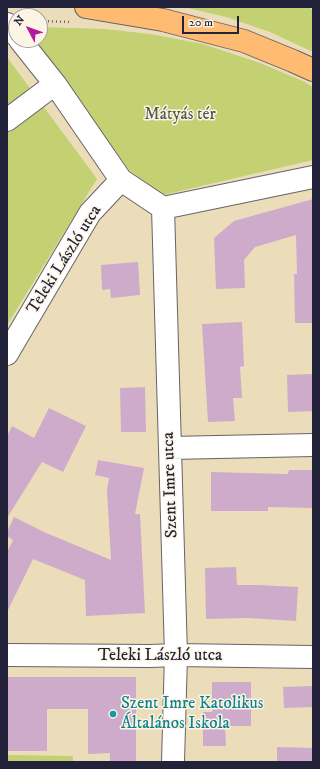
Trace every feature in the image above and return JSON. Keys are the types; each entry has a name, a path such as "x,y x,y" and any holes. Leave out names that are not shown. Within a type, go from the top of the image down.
{"main road":[{"path":"86,7 163,20 244,41 313,70"}],"street":[{"path":"26,48 55,84 121,180 163,208 313,177"},
{"path":"7,120 55,84"},
{"name":"Teleki László utca","path":"7,354 90,213 121,180"},
{"name":"Szent Imre utca","path":"163,208 176,655 173,762"},
{"path":"170,448 313,446"},
{"name":"Teleki László utca","path":"7,655 313,657"}],"green space":[{"path":"184,7 309,7 313,11 313,52 270,32 226,17"},
{"name":"Mátyás tér","path":"48,27 106,29 150,34 203,44 260,63 305,82 313,87 313,160 163,195 130,171 39,48 48,48"},
{"path":"7,57 97,179 7,325"},
{"path":"7,755 73,756 73,762 7,762"}],"building":[{"path":"313,199 313,323 295,323 294,274 297,274 296,235 255,247 244,260 245,288 216,289 214,238 234,221"},
{"path":"138,262 140,295 111,298 110,289 102,290 101,265"},
{"path":"242,322 244,366 240,367 242,398 233,398 235,421 208,422 202,324"},
{"path":"313,374 313,411 288,412 287,375"},
{"path":"145,387 146,432 121,432 120,388"},
{"path":"49,408 86,426 63,472 42,462 7,518 7,436 12,426 34,438"},
{"path":"98,460 144,468 135,514 140,514 145,613 86,616 85,580 33,559 7,612 7,552 13,540 7,536 7,532 14,517 44,532 111,560 107,490 109,478 95,475"},
{"path":"289,470 313,470 313,508 268,507 268,511 211,511 211,472 288,474"},
{"path":"236,567 237,585 298,587 296,621 248,618 206,619 205,568"},
{"name":"Szent Imre Katolikus Általános Iskola","path":"7,677 136,677 136,762 110,762 110,753 88,754 88,709 47,709 47,751 7,751"},
{"path":"212,682 251,682 251,726 225,726 226,746 203,746 203,712 212,712"},
{"path":"313,686 313,707 284,708 283,687"},
{"path":"277,747 313,748 313,762 277,762"}],"place":[{"name":"Szent Imre Katolikus Általános Iskola","path":"113,714"}]}
